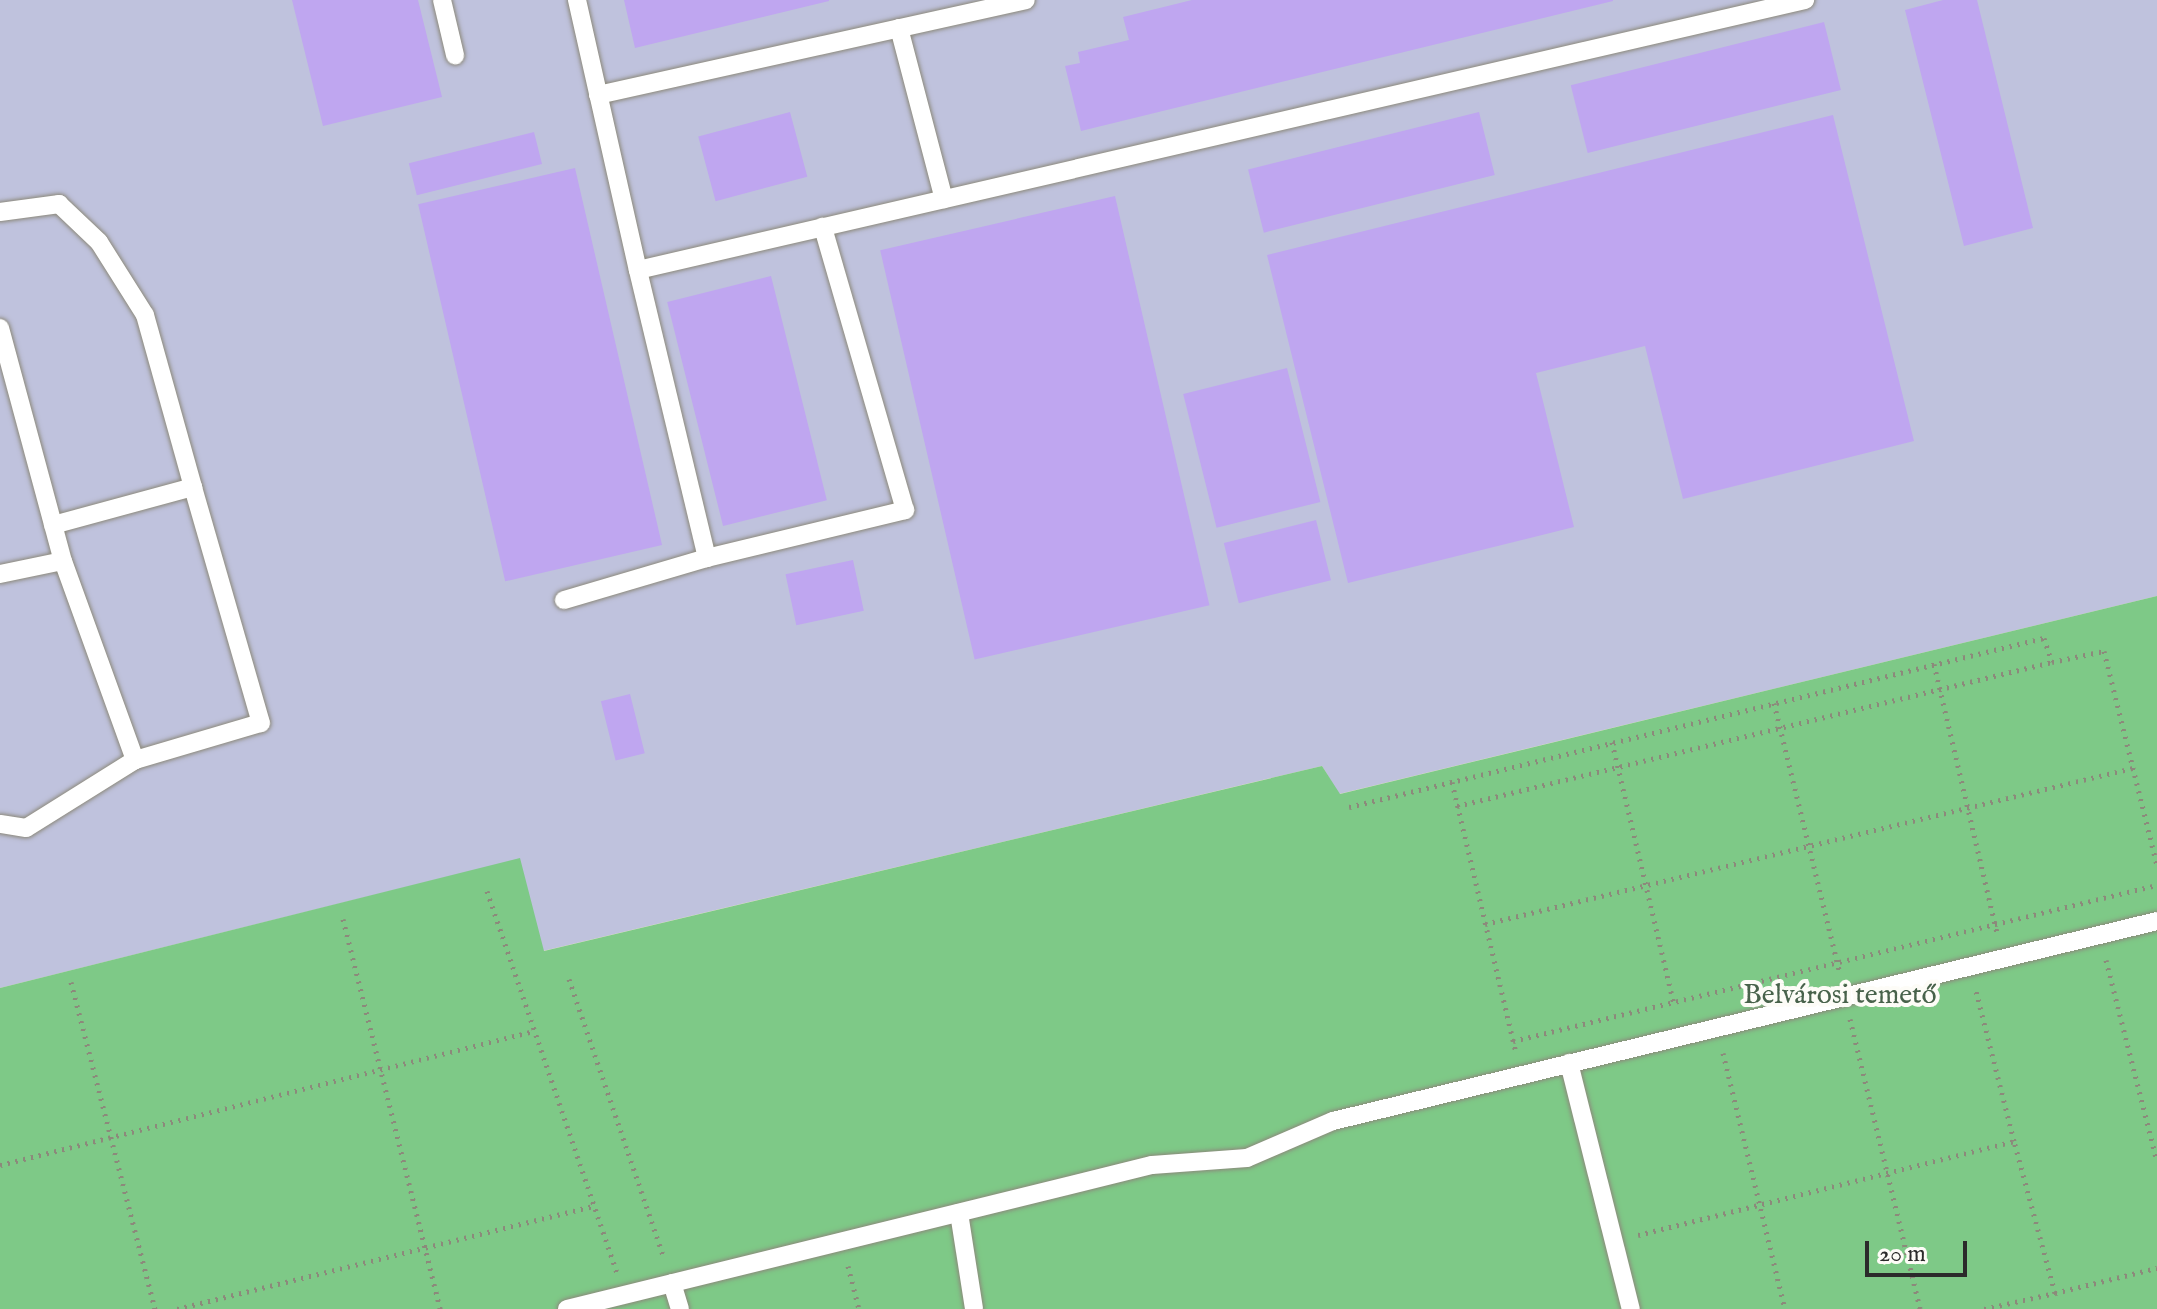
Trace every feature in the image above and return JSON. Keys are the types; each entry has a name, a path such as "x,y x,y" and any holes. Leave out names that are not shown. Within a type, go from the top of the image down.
{"lane":[{"path":"442,0 455,55"},
{"path":"577,0 707,558"},
{"path":"598,95 1026,0"},
{"path":"638,270 1805,0"},
{"path":"899,28 944,199"},
{"path":"0,212 59,204 99,242 145,315 261,723 135,760 26,828 0,824"},
{"path":"564,600 707,558 905,510 823,227"},
{"path":"0,328 63,561 135,760"},
{"path":"53,525 193,487"},
{"path":"0,574 63,561"},
{"path":"567,1309 1152,1165 1247,1158 1333,1121 2157,921"},
{"path":"1569,1063 1631,1309"},
{"path":"959,1213 974,1309"},
{"path":"672,1283 680,1309"}],"path":[{"path":"1349,807 2044,638 2052,662"},
{"path":"1457,806 2104,651 2157,865"},
{"path":"1934,664 2004,959"},
{"path":"1612,742 1681,1036"},
{"path":"1485,924 2133,768"},
{"path":"1452,782 1521,1075"},
{"path":"1513,1041 2157,885"},
{"path":"487,891 625,1295"},
{"path":"343,919 440,1309"},
{"path":"2099,936 2157,1161"},
{"path":"1970,967 2055,1293"},
{"path":"569,979 672,1283"},
{"path":"71,982 155,1309"},
{"path":"1716,1028 1762,1204 1785,1309"},
{"path":"0,1165 534,1031"},
{"path":"1614,1241 2014,1141"},
{"path":"177,1309 594,1206"},
{"path":"842,1241 859,1309"},
{"path":"1984,1309 2157,1268"}],"shaded area":[{"path":"0,0 2157,0 2157,596 1339,794 1322,766 543,951 519,859 0,988"}],"green space":[{"name":"Belvárosi temető","path":"2157,596 2157,1309 0,1309 0,988 520,858 544,951 1322,766 1340,794"}],"building":[{"path":"292,0 418,0 442,97 323,126"},
{"path":"624,0 829,0 829,1 635,48"},
{"path":"1192,0 1613,1 1081,131 1065,66 1080,63 1078,52 1129,40 1123,17"},
{"path":"1943,0 1977,0 2033,228 1964,246 1905,10"},
{"path":"1824,22 1841,90 1588,153 1571,85"},
{"path":"790,112 807,177 716,201 698,137"},
{"path":"1479,112 1495,175 1264,233 1248,170"},
{"path":"1833,115 1914,441 1683,499 1645,346 1536,373 1574,527 1348,583 1267,255"},
{"path":"534,132 542,164 417,195 409,163"},
{"path":"575,168 662,545 505,581 418,204"},
{"path":"1115,196 1209,605 975,659 880,250"},
{"path":"771,276 827,500 723,526 667,302"},
{"path":"1287,368 1320,502 1217,528 1183,394"},
{"path":"1316,520 1331,580 1239,603 1224,543"},
{"path":"853,560 864,611 796,625 786,574"},
{"path":"630,694 645,753 616,760 601,701"}]}
